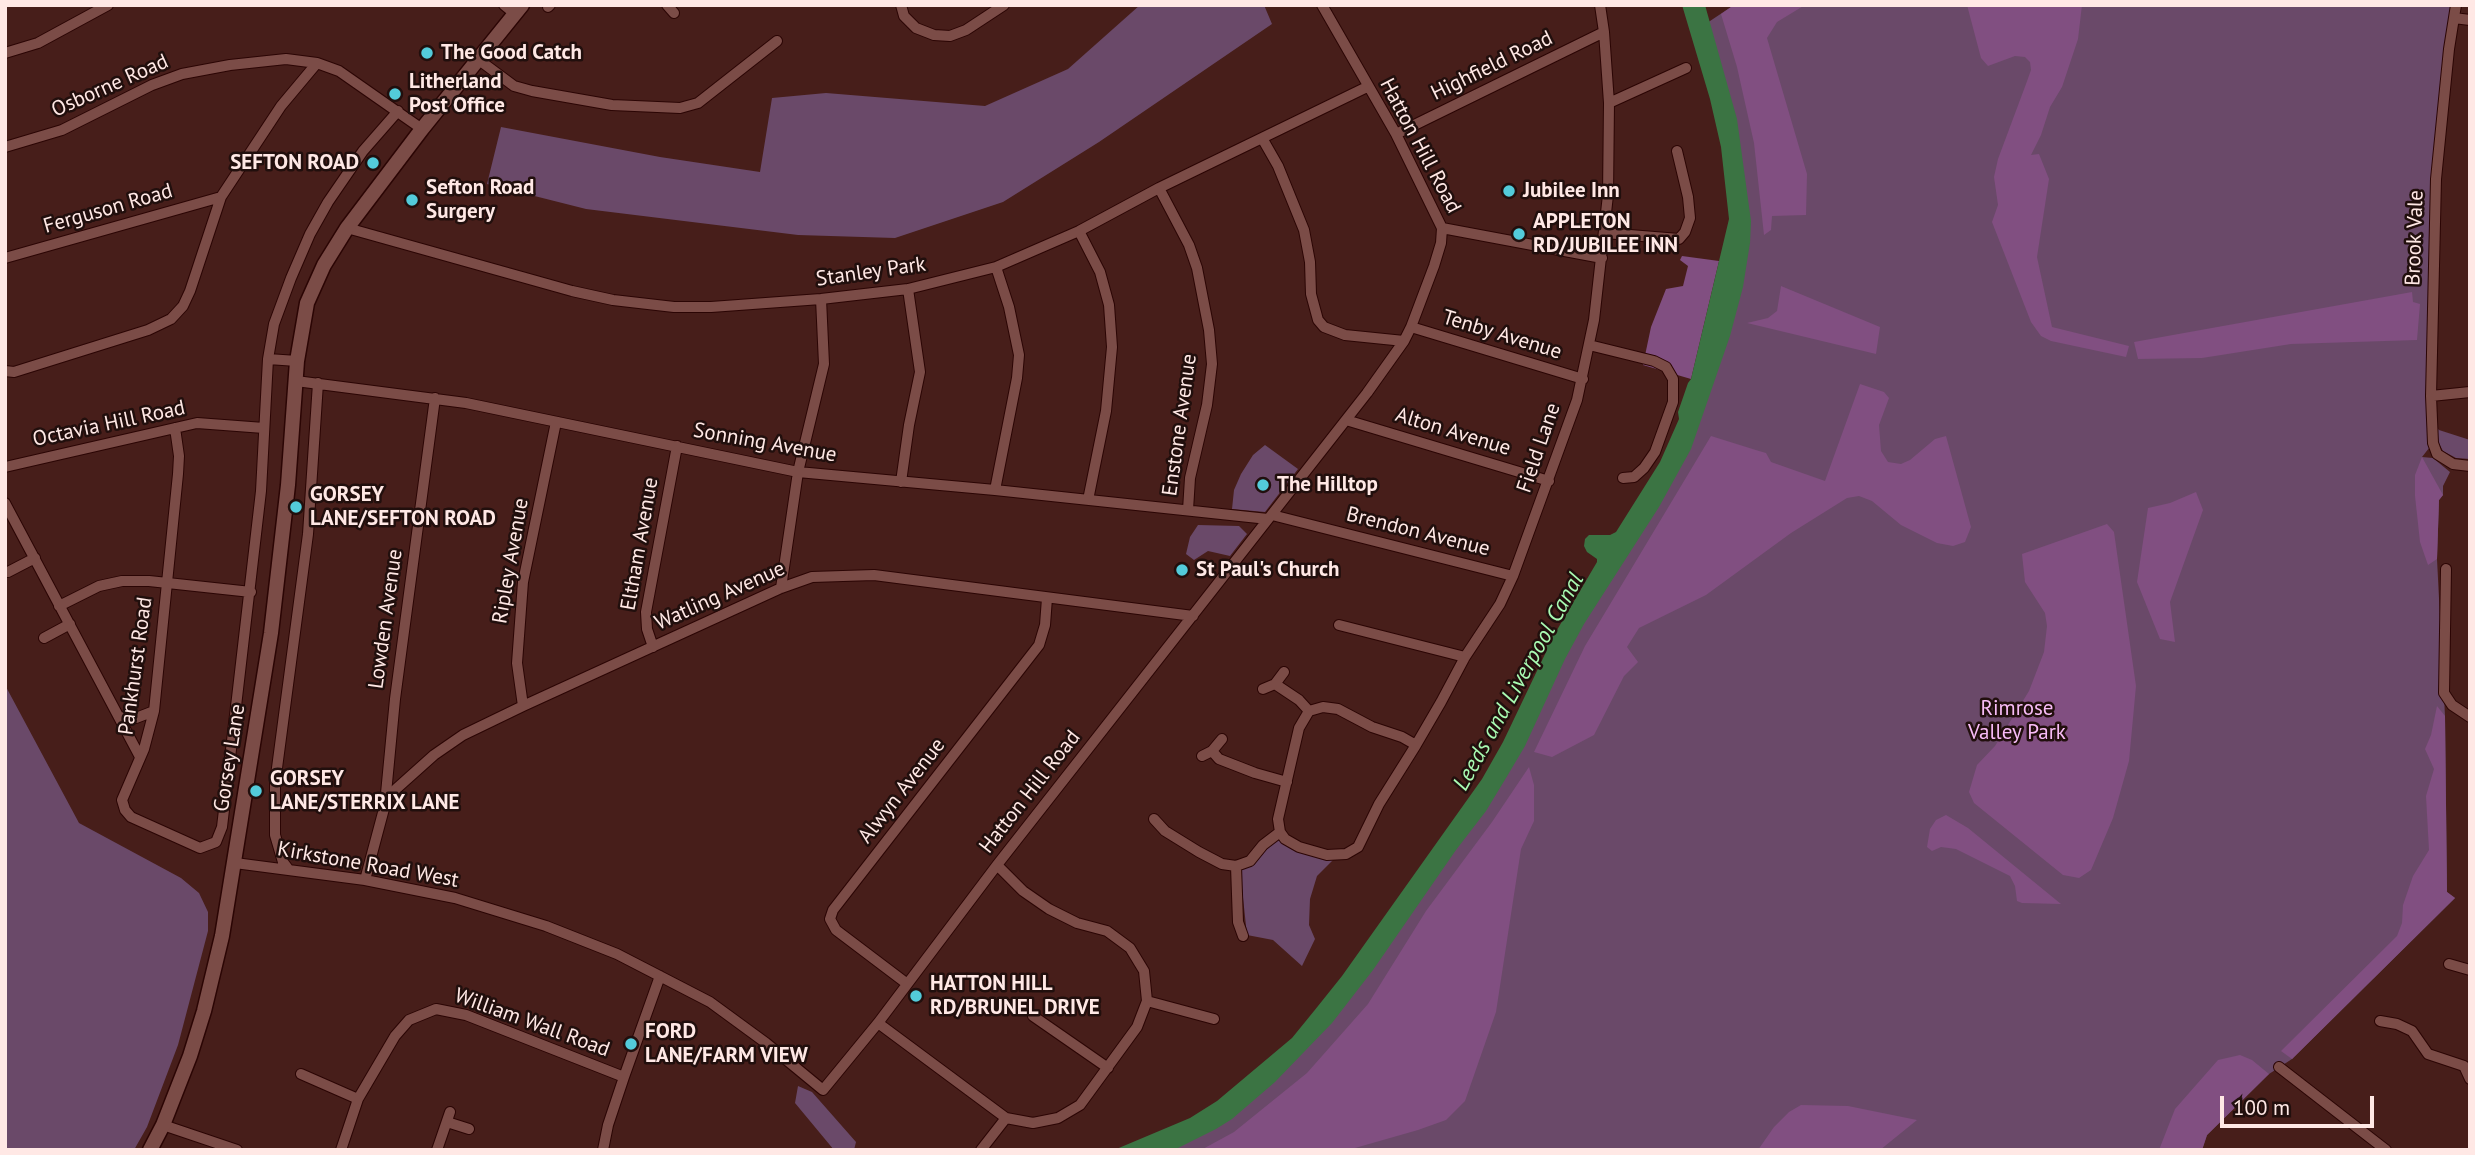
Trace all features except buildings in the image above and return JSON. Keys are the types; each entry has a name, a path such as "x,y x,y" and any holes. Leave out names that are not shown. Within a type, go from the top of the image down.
{"main road":[{"path":"479,60 514,8"},
{"name":"Gorsey Lane","path":"150,1150 163,1125 190,1056 222,936 274,611 288,485 297,361 307,303 324,265 347,228 422,129 479,60"}],"street":[{"path":"5,53 38,43 108,5"},
{"path":"901,5 904,16 916,28 934,35 950,36 966,30 1004,5"},
{"name":"Hatton Hill Road","path":"823,1090 878,1023 997,865 1405,341 1434,266 1441,243 1442,228 1396,134 1322,5"},
{"name":"Field Lane","path":"1280,832 1285,839 1299,847 1327,855 1346,854 1357,847 1379,804 1416,745 1465,657 1500,604 1513,576 1549,481 1583,379 1589,345 1605,233 1609,103 1605,33 1600,5"},
{"name":"Brook Vale","path":"2456,5 2436,178 2432,443 2437,454 2452,464 2470,466"},
{"path":"2454,18 2470,20"},
{"name":"Highfield Road","path":"1396,134 1605,33"},
{"path":"479,60 514,86 531,91 612,105 680,108 698,103 778,41"},
{"name":"Osborne Road","path":"5,147 62,130 152,85 182,74 286,59 317,63 339,71 422,129"},
{"path":"5,371 13,372 136,333 171,319 183,306 190,291 220,197 281,106 317,63"},
{"path":"1609,103 1686,68"},
{"name":"Stanley Park","path":"347,228 521,278 613,300 674,307 821,299 908,289 996,267 1079,231 1160,188 1367,87"},
{"name":"Gorsey Lane","path":"210,845 218,838 222,827 251,592 261,491 268,359 274,324 290,278 328,202 363,151 398,111"},
{"path":"1262,138 1278,166 1304,230 1311,262 1313,303 1318,320 1324,327 1345,335 1405,341"},
{"path":"1605,233 1679,239 1690,218 1677,151"},
{"name":"Enstone Avenue","path":"1160,188 1189,245 1197,268 1209,330 1212,364 1207,405 1190,478 1188,510"},
{"name":"Ferguson Road","path":"5,258 220,197"},
{"path":"1442,228 1602,258"},
{"path":"1079,231 1100,272 1109,304 1112,347 1107,401 1088,500"},
{"path":"995,490 1019,355 1009,307 996,267"},
{"path":"901,482 920,372 908,289"},
{"path":"780,588 798,472 824,364 821,299"},
{"name":"Tenby Avenue","path":"1411,327 1583,379"},
{"path":"1589,345 1654,361 1666,367 1673,379 1673,402 1655,452 1634,477 1623,478"},
{"path":"268,359 297,361"},
{"name":"Sonning Avenue","path":"296,381 435,398 798,472 1270,517"},
{"path":"289,870 283,862 275,835 275,783 308,534 318,383"},
{"path":"2431,396 2470,392"},
{"name":"Lowden Avenue","path":"385,805 395,699 435,398"},
{"name":"Alton Avenue","path":"1346,420 1549,481"},
{"name":"Ripley Avenue","path":"523,706 517,663 523,582 556,422"},
{"name":"Octavia Hill Road","path":"5,467 197,423 264,428"},
{"name":"Pankhurst Road","path":"175,428 179,456 154,711 140,757 122,800 127,814 194,846 210,845"},
{"name":"Eltham Avenue","path":"653,647 647,629 646,612 677,446"},
{"path":"5,503 140,757"},
{"name":"Brendon Avenue","path":"1270,517 1513,576"},
{"path":"8,572 35,558"},
{"path":"2446,569 2444,693 2452,705 2470,717"},
{"name":"Watling Avenue","path":"365,880 385,805 396,789 434,755 463,735 780,588 812,577 874,575 1193,616"},
{"path":"59,606 110,583 134,580 251,592"},
{"name":"Alwyn Avenue","path":"906,983 836,930 830,919 833,910 1039,645 1045,625 1047,598"},
{"path":"44,638 70,624"},
{"path":"1339,625 1465,657"},
{"path":"1263,689 1275,684 1284,672"},
{"path":"1275,684 1309,711"},
{"path":"1154,819 1165,831 1199,852 1222,864 1236,866 1250,861 1263,845 1280,832 1278,819 1299,727 1309,711 1323,707 1338,709 1416,745"},
{"path":"119,717 136,718 154,711"},
{"path":"1202,756 1212,751 1222,739"},
{"path":"1212,751 1219,759 1287,782"},
{"name":"Kirkstone Road West","path":"234,863 365,880 456,898 547,926 617,954 710,1002 823,1090"},
{"path":"878,1023 1006,1118 1033,1123 1058,1118 1080,1105 1108,1068 1137,1027 1147,1002 1144,971 1130,948 1107,930 1077,923 1049,909 1023,891 997,865"},
{"path":"1236,866 1238,922 1243,936"},
{"path":"2449,964 2470,970"},
{"path":"603,1150 608,1125 660,976"},
{"path":"1147,1002 1214,1019"},
{"name":"William Wall Road","path":"341,1150 358,1099 394,1036 409,1020 436,1009 466,1015 624,1077"},
{"path":"1033,1016 1108,1068"},
{"path":"2380,1021 2398,1024 2412,1031 2428,1054 2467,1063 2470,1079"},
{"path":"2279,1067 2386,1150"},
{"path":"301,1074 358,1099"},
{"path":"436,1150 448,1117 469,1129"},
{"path":"981,1150 1006,1118"},
{"path":"163,1125 237,1150"}],"green space":[{"path":"1140,5 1264,5 1272,24 1099,142 1003,202 895,238 798,235 586,209 487,184 501,127 660,157 760,172 772,98 826,93 985,106 1068,69"},
{"name":"Rimrose Valley Park","path":"1734,5 2456,5 2437,155 2433,443 2422,457 2433,458 2450,472 2439,500 2437,559 2445,716 2447,892 2455,898 2292,1059 2269,1074 2207,1135 2202,1150 1144,1150 1278,1065 1434,864 1675,460 1740,235 1701,27"},
{"path":"1734,5 1805,5 1777,22 1767,38 1807,174 1806,215 1772,216 1771,230 1764,235 1754,143 1737,67 1721,14"},
{"path":"1967,5 2082,5 2078,39 2062,87 2050,107 2031,155 2039,154 2049,179 2037,257 2052,327 2129,346 2126,357 2051,341 2041,336 2031,322 1992,222 1998,205 1994,177 1998,159 2031,70 2030,62 2025,57 2015,56 1988,66 1981,58"},
{"path":"1682,256 1719,261 1691,379 1643,365 1651,327 1666,289 1683,286 1688,266 1680,260"},
{"path":"1781,286 1880,327 1876,354 1747,323 1768,318 1777,311"},
{"path":"2412,292 2413,302 2420,304 2417,340 2291,344 2202,358 2138,359 2134,342"},
{"path":"1860,384 1884,392 1889,398 1879,425 1881,451 1888,462 1901,464 1910,460 1935,439 1946,436 1971,527 1965,542 1953,546 1937,543 1901,525 1872,501 1859,496 1847,498 1791,533 1706,595 1639,628 1627,647 1638,662 1624,676 1594,735 1552,757 1534,752 1585,646 1711,436 1766,453 1771,462 1825,481"},
{"path":"2435,425 2439,430 2470,440 2470,459 2456,458 2443,451 2435,436"},
{"path":"1265,445 1298,469 1265,512 1232,509 1234,490 1241,474 1253,455"},
{"path":"2422,457 2443,495 2439,500 2437,559 2428,565 2420,542 2415,496 2415,475"},
{"path":"2196,492 2203,510 2170,602 2175,642 2160,639 2137,582 2148,508 2170,503"},
{"path":"2107,524 2114,532 2136,686 2129,761 2113,818 2091,870 2079,878 2063,875 1974,803 1969,792 1977,765 1995,746 2029,691 2044,652 2047,626 2045,613 2025,582 2022,554"},
{"path":"1198,525 1239,526 1247,534 1230,556 1208,551 1194,560 1186,554 1190,537"},
{"path":"5,685 79,823 181,878 199,893 208,912 208,931 178,1045 147,1127 134,1150 5,1150"},
{"path":"2437,706 2445,716 2447,892 2455,898 2292,1059 2281,1051 2397,936 2402,923 2403,905 2413,876 2429,850 2426,796 2434,769 2425,749"},
{"path":"1529,767 1534,785 1534,821 1521,849 1496,1012 1465,1101 1446,1120 1348,1150 1201,1150 1234,1132 1307,1073 1368,1004 1426,911"},
{"path":"1946,815 1968,828 2061,904 2017,901 2015,886 2010,876 1956,849 1941,847 1932,851 1927,847 1930,829 1936,820"},
{"path":"1279,840 1291,849 1333,860 1317,876 1310,899 1309,925 1315,939 1302,966 1273,940 1247,935 1240,870 1254,865 1270,845"},
{"path":"2240,1055 2252,1060 2269,1074 2207,1135 2202,1150 2159,1150 2175,1109 2218,1060"},
{"path":"798,1086 812,1092 856,1142 854,1150 834,1150 795,1103"},
{"path":"1801,1105 1848,1106 1917,1120 1880,1150 1758,1150 1774,1127 1789,1112"}],"shaded area":[{"path":"1682,5 1705,5 1737,119 1751,221 1743,287 1730,336 1691,449 1659,507 1584,624 1525,746 1486,811 1332,1023 1275,1082 1232,1119 1216,1129 1174,1150 1114,1150 1190,1118 1217,1101 1292,1038 1342,976 1482,779 1503,742 1546,652 1541,646 1549,635 1554,635 1597,562 1597,559 1587,552 1585,539 1589,535 1610,535 1616,532 1660,462 1679,419 1678,412 1691,379 1729,219 1721,147 1710,99"}],"place":[{"name":"The Good Catch","path":"427,53"},
{"name":"Litherland Post Office","path":"395,94"},
{"name":"SEFTON ROAD","path":"373,163"},
{"name":"Jubilee Inn","path":"1509,191"},
{"name":"Sefton Road Surgery","path":"412,200"},
{"name":"APPLETON RD/JUBILEE INN","path":"1519,234"},
{"name":"The Hilltop","path":"1263,485"},
{"name":"GORSEY LANE/SEFTON ROAD","path":"296,507"},
{"name":"St Paul's Church","path":"1182,570"},
{"name":"GORSEY LANE/STERRIX LANE","path":"256,791"},
{"name":"HATTON HILL RD/BRUNEL DRIVE","path":"916,996"},
{"name":"FORD LANE/FARM VIEW","path":"631,1044"}],"water label":[{"name":"Leeds and Liverpool Canal","path":"1519,682"}]}
